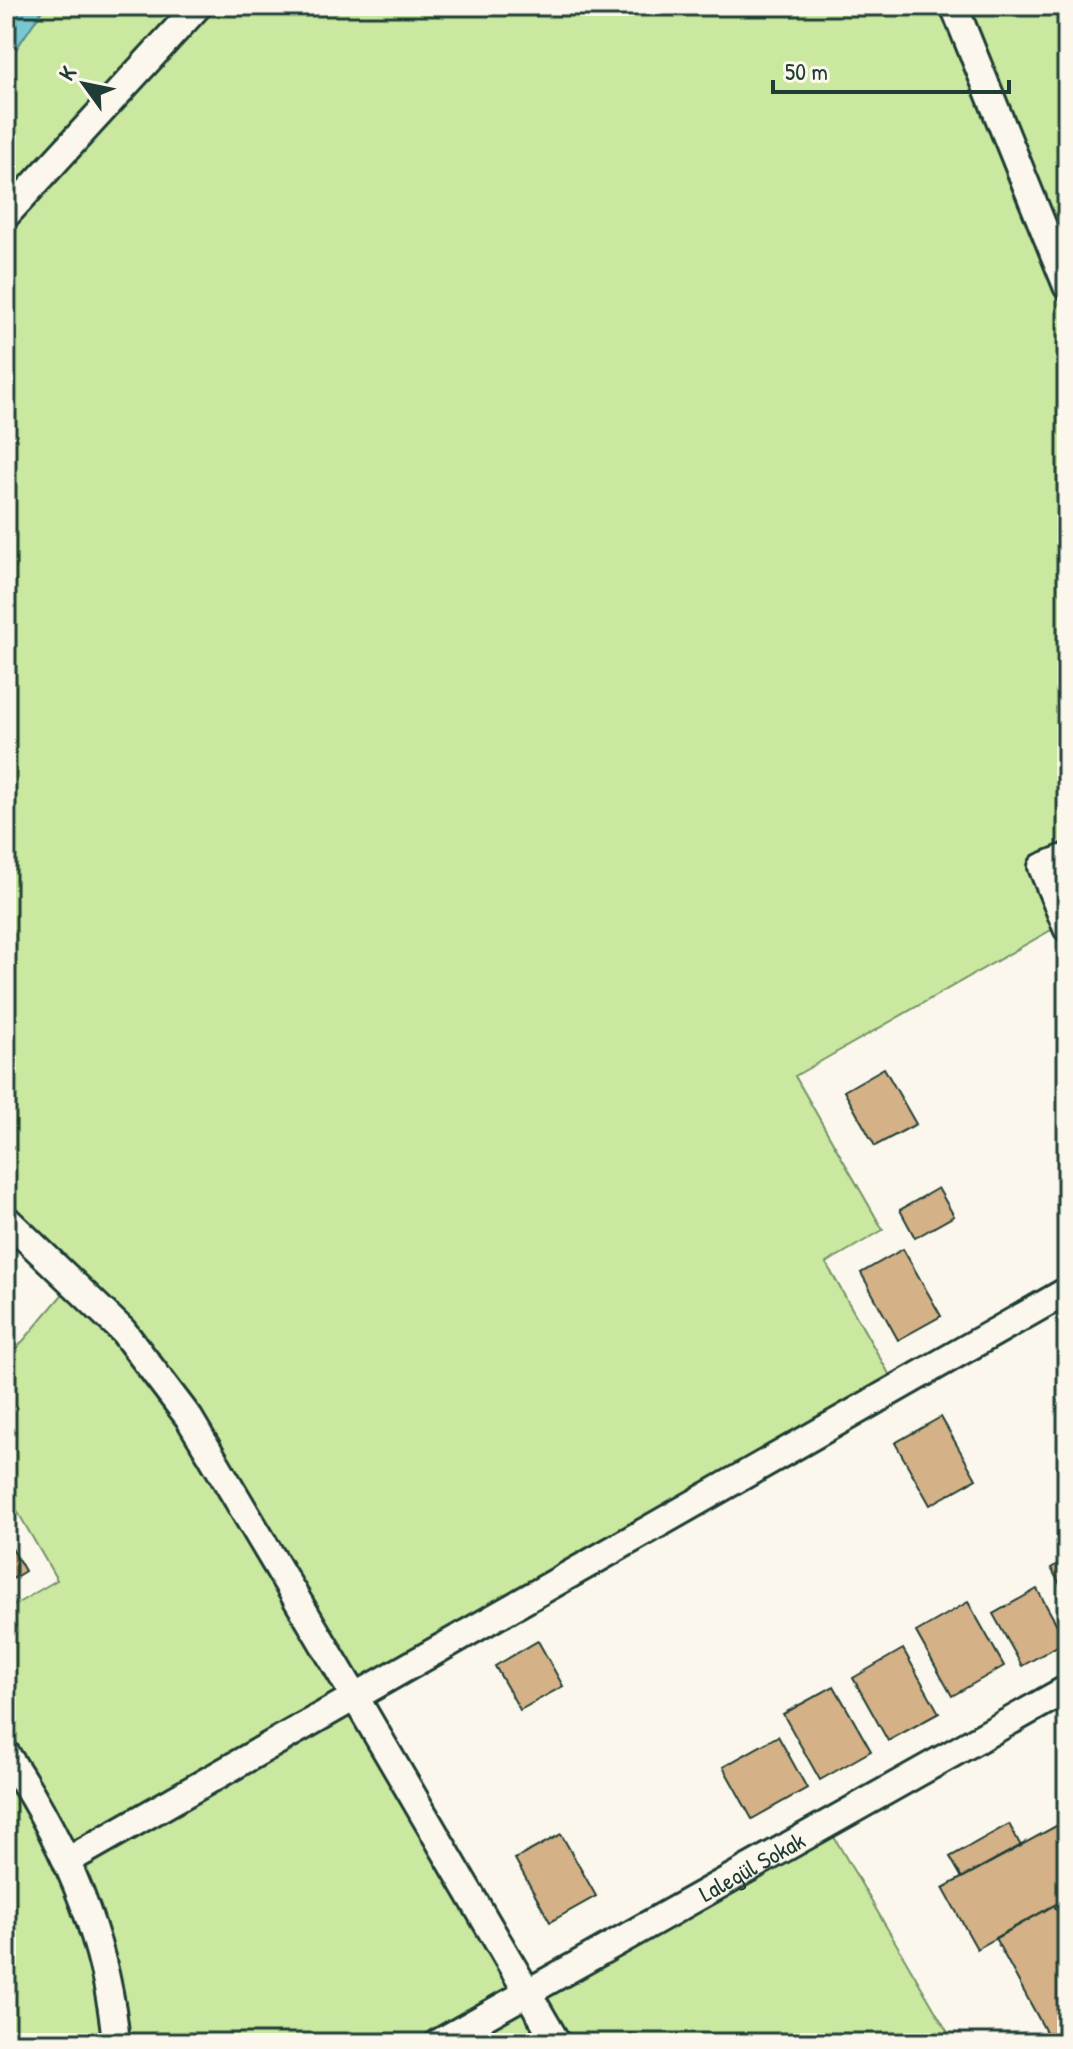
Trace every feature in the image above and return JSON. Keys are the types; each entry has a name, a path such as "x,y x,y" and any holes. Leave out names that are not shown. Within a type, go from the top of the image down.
{"street":[{"path":"6,215 198,6"},
{"path":"954,6 1067,286"},
{"path":"1067,857 1042,867 1067,928"},
{"path":"6,1219 123,1331 189,1418 557,2043"},
{"path":"67,1861 1067,1291"},
{"name":"Lalegül Sokak","path":"438,2043 1067,1689"},
{"path":"6,1754 67,1861 91,1920 106,1975 116,2043"}],"green space":[{"path":"45,6 1067,6 1067,857 1042,867 1065,922 795,1076 883,1230 826,1263 897,1388 355,1697 527,1993 827,1825 954,2043 6,2043 6,1610 57,1580 12,1502 6,1505 6,1361 72,1283 15,1228 6,1238 6,64"}],"water":[{"path":"6,6 45,6 6,64"}],"building":[{"path":"884,1068 916,1124 875,1146 844,1091"},
{"path":"938,1188 954,1216 915,1238 900,1210"},
{"path":"903,1249 941,1316 898,1340 861,1273"},
{"path":"941,1417 976,1479 930,1505 895,1443"},
{"path":"6,1538 25,1571 6,1583"},
{"path":"1067,1558 1067,1597 1051,1568"},
{"path":"1037,1589 1066,1641 1022,1666 993,1614"},
{"path":"968,1602 1004,1666 952,1696 916,1632"},
{"path":"538,1641 563,1686 520,1710 495,1666"},
{"path":"903,1649 939,1713 888,1741 853,1678"},
{"path":"834,1686 871,1751 820,1780 783,1714"},
{"path":"778,1736 807,1788 752,1819 723,1767"},
{"path":"1067,1820 1067,1898 977,1949 943,1888"},
{"path":"1009,1824 1021,1846 962,1878 950,1857"},
{"path":"561,1834 596,1896 550,1922 515,1859"},
{"path":"1054,1905 1067,1929 1067,2043 1052,2043 995,1938"}]}
